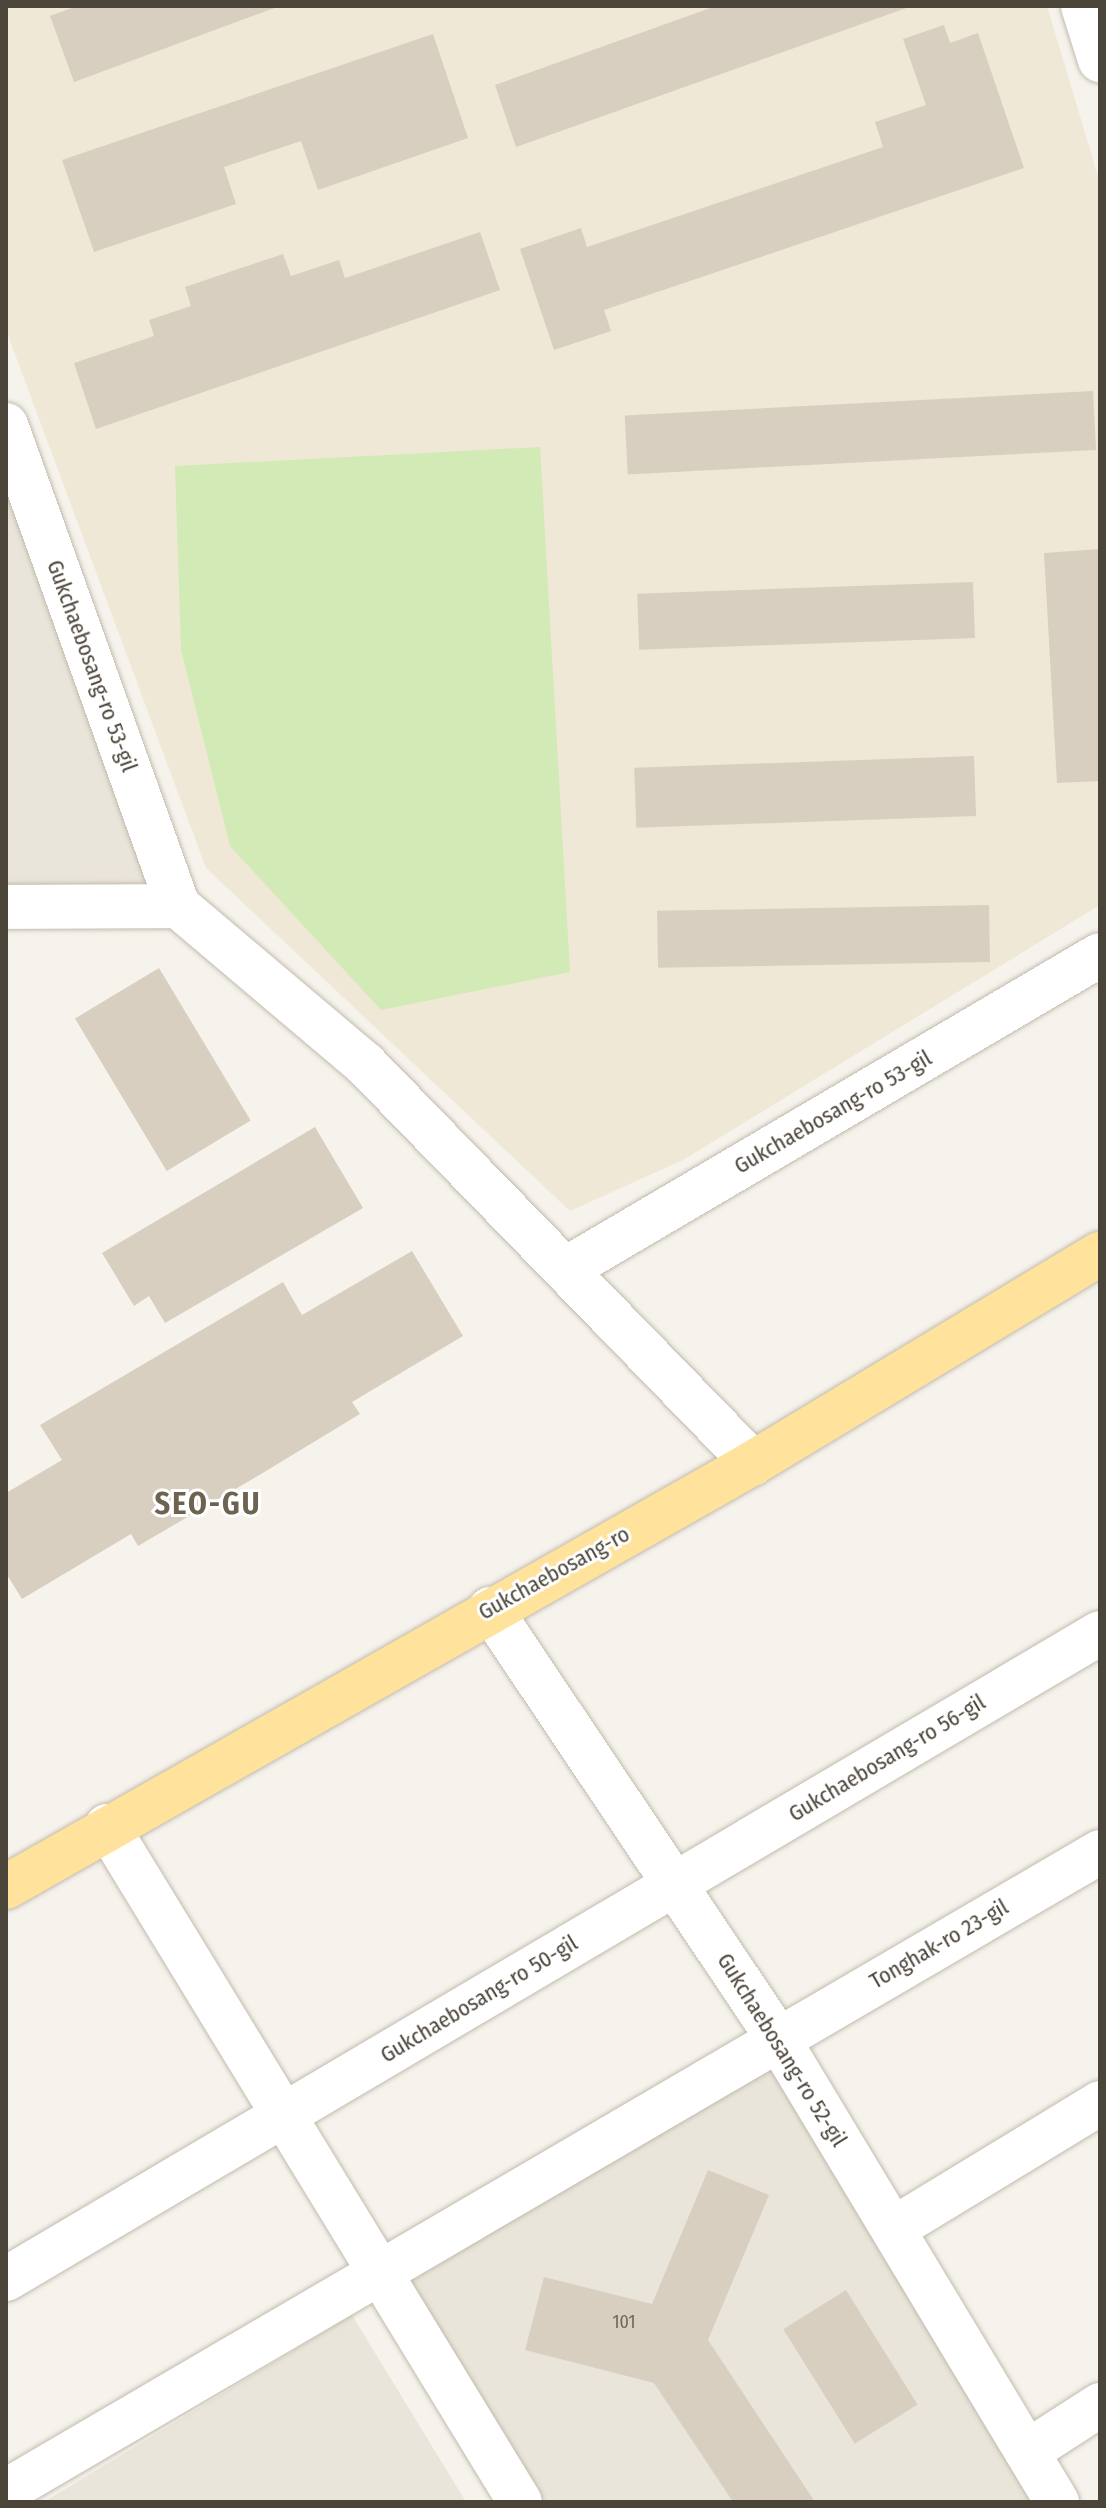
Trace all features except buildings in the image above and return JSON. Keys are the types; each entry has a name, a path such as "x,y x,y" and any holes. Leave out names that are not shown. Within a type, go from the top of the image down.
{"main road":[{"name":"Gukchaebosang-ro","path":"6,1887 107,1826 753,1463 1100,1254"}],"street":[{"path":"1083,6 1100,60"},
{"name":"Gukchaebosang-ro 53-gil","path":"6,425 178,906"},
{"path":"6,907 178,906 365,1064 753,1463"},
{"name":"Gukchaebosang-ro 53-gil","path":"566,1269 1100,955"},
{"name":"Gukchaebosang-ro 52-gil","path":"490,1609 777,2037 1057,2502"},
{"name":"Gukchaebosang-ro 56-gil","path":"675,1884 1100,1633"},
{"path":"107,1826 520,2502"},
{"name":"Tonghak-ro 23-gil","path":"379,2271 1100,1852"},
{"name":"Gukchaebosang-ro 50-gil","path":"6,2279 675,1884"},
{"path":"893,2229 1100,2103"},
{"path":"6,2491 379,2271"},
{"path":"1027,2452 1100,2405"}],"shaded area":[{"path":"6,6 1047,6 1100,183 1100,905 683,1160 570,1211 206,868 6,330"},
{"path":"6,432 178,906 6,907"},
{"path":"777,2037 1057,2502 520,2502 379,2271"},
{"path":"352,2315 466,2502 44,2502"}],"green space":[{"path":"540,447 570,972 381,1010 230,846 181,650 175,466"}],"district":[{"name":"SEO-GU","path":"208,1504"}]}
